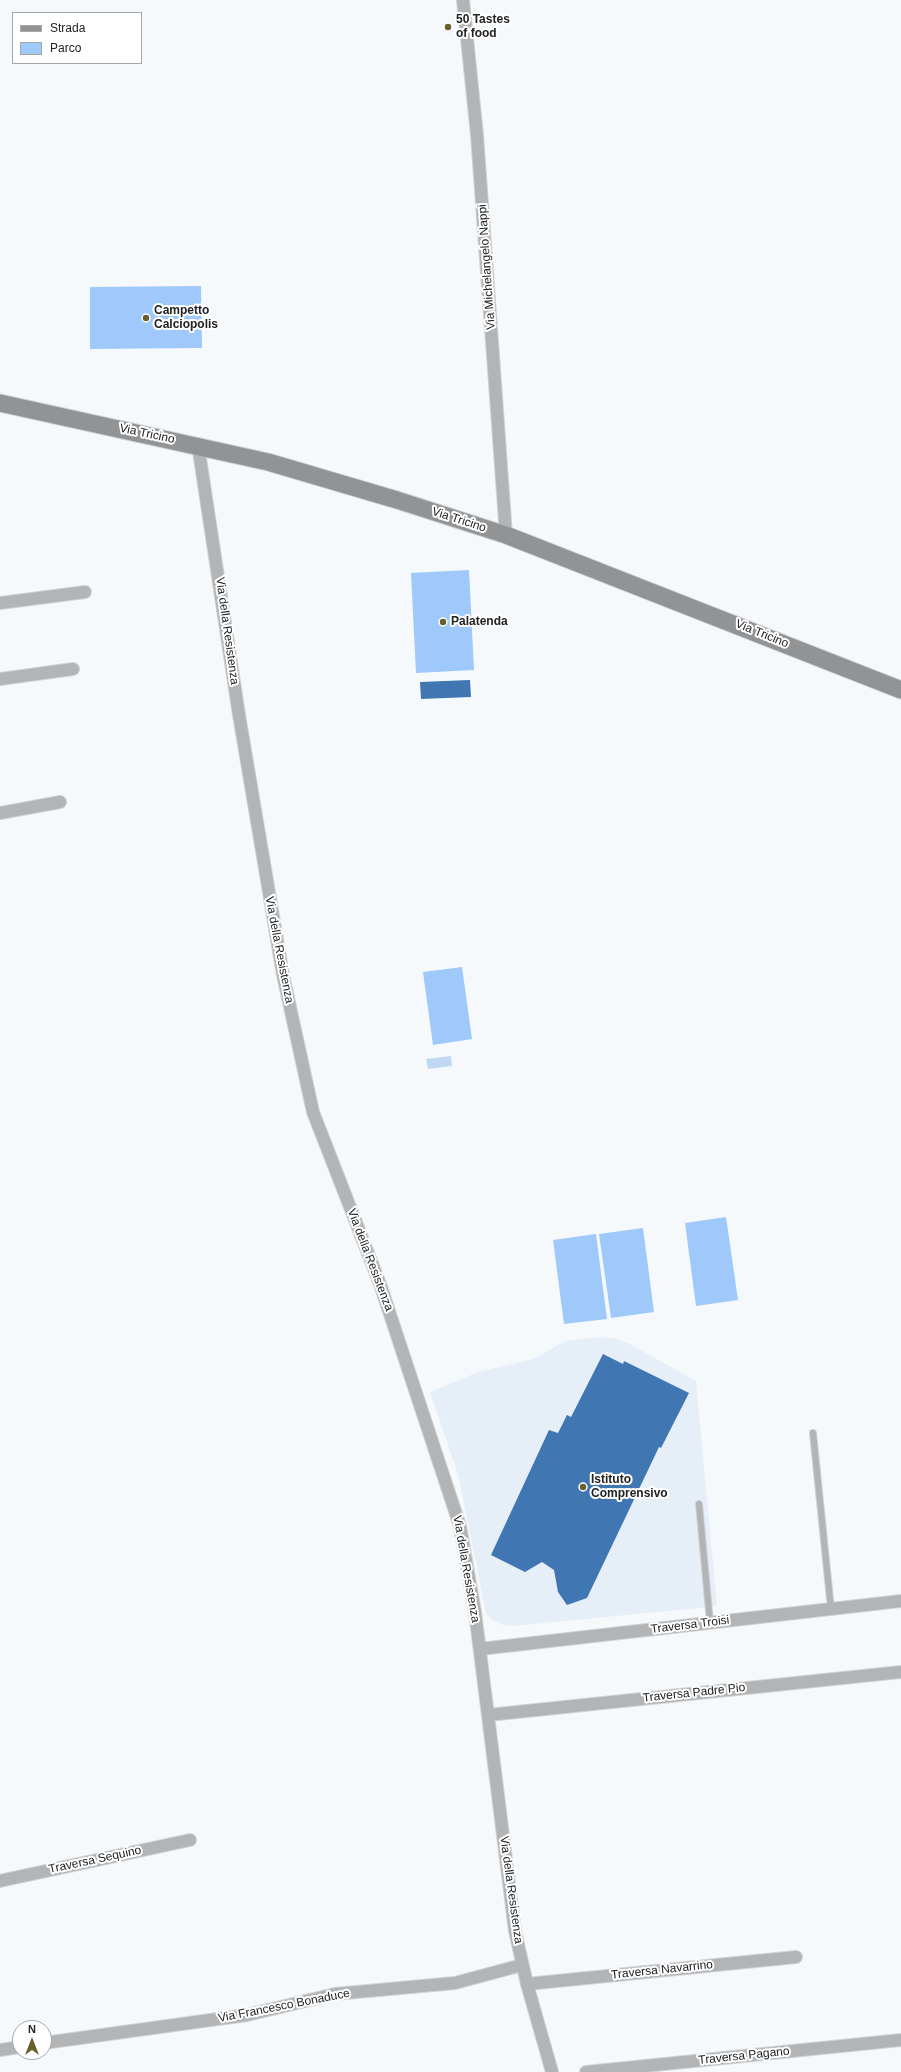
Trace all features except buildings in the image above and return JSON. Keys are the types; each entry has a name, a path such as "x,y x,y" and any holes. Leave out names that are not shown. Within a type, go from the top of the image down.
{"street":[{"name":"Via Michelangelo Nappi","path":"463,0 477,135 506,535"},
{"name":"Via Tricino","path":"0,403 268,462 349,485 506,535 901,690"},
{"name":"Via della Resistenza","path":"198,446 262,859 283,975 314,1112 380,1284 455,1507 467,1561 480,1649 514,1923 527,1984 552,2072"},
{"path":"0,602 85,592"},
{"path":"0,679 73,669"},
{"path":"0,813 60,802"},
{"name":"Traversa Troisi","path":"480,1649 901,1601"},
{"name":"Traversa Padre Pio","path":"488,1715 901,1672"},
{"name":"Traversa Sequino","path":"0,1881 190,1840"},
{"name":"Traversa Navarrino","path":"527,1984 796,1957"},
{"name":"Via Francesco Bonaduce","path":"52,2043 246,2015 335,1994 455,1983 522,1964"},
{"name":"Traversa Pagano","path":"586,2072 901,2040"},
{"path":"0,2050 12,2048"}],"lane":[{"path":"813,1434 831,1609"},
{"path":"699,1504 710,1622"}],"shaded area":[{"path":"451,1056 452,1066 428,1069 426,1059"},
{"name":"Istituto Comprensivo","path":"600,1337 613,1338 628,1343 696,1381 717,1606 515,1626 503,1625 492,1620 486,1613 458,1474 430,1392 478,1372 534,1359 565,1341"}],"green space":[{"name":"Campetto Calciopolis","path":"201,286 202,348 90,349 90,287"},
{"name":"Palatenda","path":"469,570 474,670 416,673 411,573"},
{"path":"462,967 472,1039 433,1045 423,972"},
{"path":"726,1217 738,1300 696,1306 685,1223"},
{"path":"643,1228 654,1312 611,1318 599,1234"},
{"path":"596,1234 607,1319 564,1324 553,1240"}],"place":[{"name":"50 Tastes of food","path":"448,27"},
{"name":"Campetto Calciopolis","path":"146,318"},
{"name":"Palatenda","path":"443,622"},
{"name":"Istituto Comprensivo","path":"583,1487"}]}
